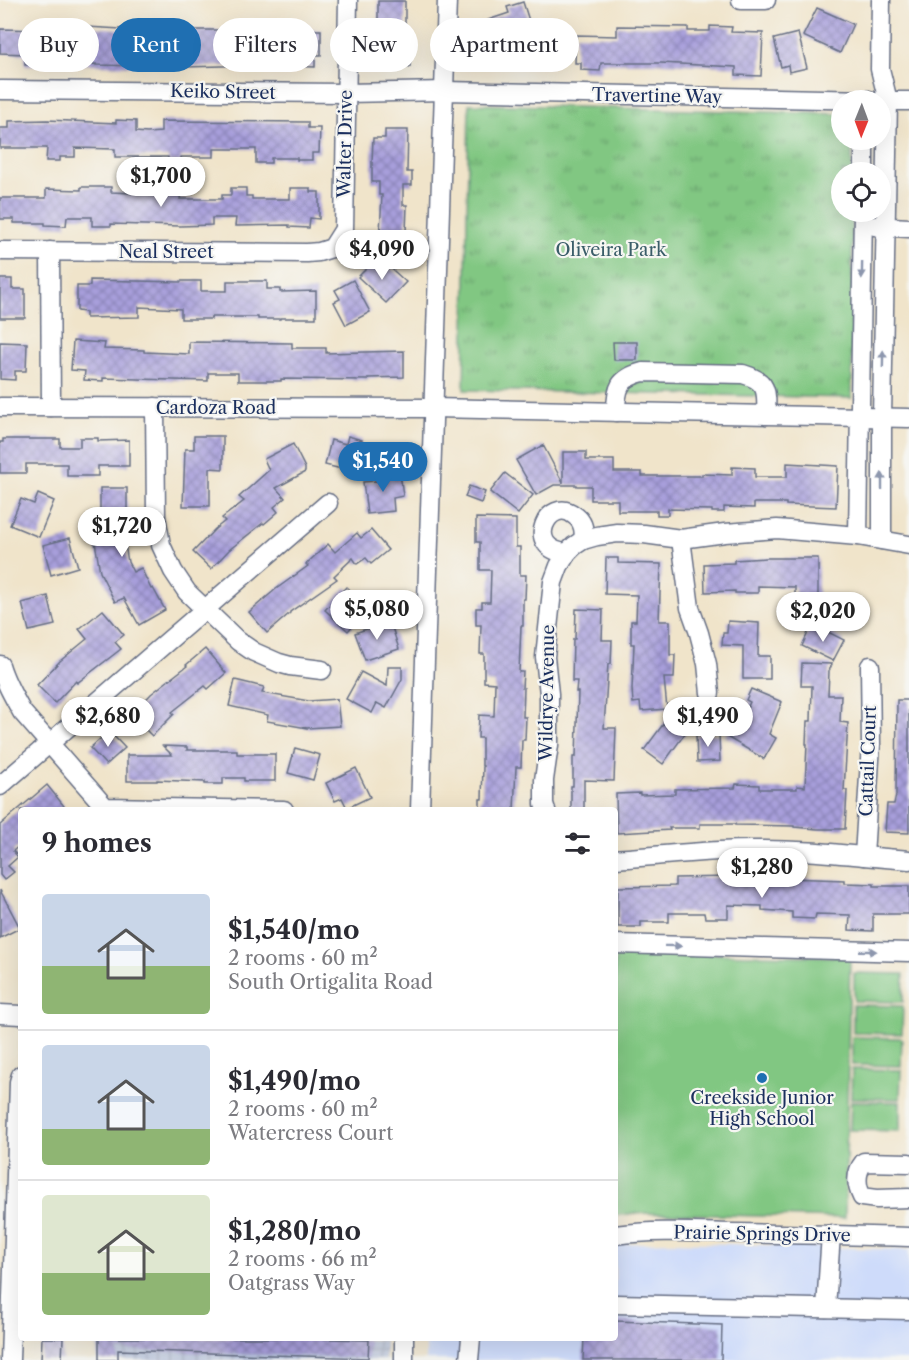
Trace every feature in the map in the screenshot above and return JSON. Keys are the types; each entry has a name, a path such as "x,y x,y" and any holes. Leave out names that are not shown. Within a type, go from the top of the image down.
{"street":[{"name":"Walter Drive","path":"332,248 344,229 348,0"},
{"path":"420,807 447,0"},
{"path":"741,0 766,0"},
{"path":"881,0 880,69 883,90"},
{"path":"871,90 880,69"},
{"name":"Keiko Street","path":"0,90 346,93 445,91"},
{"name":"Travertine Way","path":"445,91 831,99"},
{"path":"891,101 909,101"},
{"path":"882,540 885,150"},
{"path":"858,536 863,222"},
{"path":"872,222 886,227 909,228"},
{"name":"Neal Street","path":"0,251 307,253 332,248"},
{"path":"50,251 51,407"},
{"path":"616,412 618,389 631,375 643,372 743,374 753,376 761,382 766,392 766,415"},
{"name":"Cardoza Road","path":"0,407 433,408 909,418"},
{"path":"155,407 156,516 161,545 173,571 187,592 238,641 254,652 290,666 322,670"},
{"path":"0,786 328,503"},
{"path":"710,693 707,664 690,608 681,539 777,529 858,536 909,545"},
{"name":"Wildrye Avenue","path":"545,807 544,780 549,745 549,694 545,657 553,582 559,566 575,546 597,536 617,533 681,539"},
{"path":"0,665 7,684 22,711 105,807"},
{"name":"Cattail Court","path":"864,856 871,744 870,666"},
{"path":"618,860 702,851 756,850 909,860"},
{"path":"618,944 909,952"},
{"path":"0,1014 18,1015"},
{"path":"10,1360 12,1168 18,1094"},
{"path":"909,1163 864,1162 858,1169 857,1187 862,1197 909,1198"},
{"name":"Prairie Springs Drive","path":"618,1235 677,1232 909,1237"},
{"path":"826,1308 831,1234"},
{"path":"618,1304 909,1310"},
{"path":"404,1341 404,1360"},
{"path":"469,1360 471,1341"}],"shaded area":[{"path":"673,1242 909,1250 909,1360 426,1360 426,1341 618,1341 618,1244"},
{"path":"97,1341 385,1341 385,1360 97,1360"}],"green space":[{"name":"Oliveira Park","path":"469,104 831,114 831,150 852,150 852,162 831,162 831,222 852,222 852,398 464,390"},
{"name":"Creekside Junior High School","path":"618,952 850,957 845,1218 635,1213 618,1216"},
{"path":"854,973 904,974 903,1002 854,1001"},
{"path":"853,1005 903,1006 902,1034 853,1033"},
{"path":"852,1037 902,1038 901,1066 852,1065"},
{"path":"852,1069 901,1070 900,1099 851,1098"},
{"path":"851,1101 900,1102 900,1131 850,1130"}],"building":[{"path":"378,1 405,1 405,18 378,18"},
{"path":"523,2 528,18 494,18 509,13 507,7"},
{"path":"817,8 853,24 840,53 803,36"},
{"path":"617,26 688,27 688,31 710,31 710,26 732,27 731,32 763,33 761,76 736,75 736,67 661,63 601,63 600,71 581,70 579,35 617,36"},
{"path":"99,28 111,28 111,65 99,65"},
{"path":"0,29 18,29 18,54 0,53"},
{"path":"201,30 213,30 213,66 201,67"},
{"path":"318,30 321,30 321,55 318,55"},
{"path":"798,33 807,68 789,72 788,65 781,67 774,39"},
{"path":"116,120 136,121 136,132 147,133 161,132 161,121 308,122 308,128 320,128 319,153 312,153 312,160 271,158 271,163 256,163 256,149 214,149 214,157 181,157 181,162 168,162 168,157 115,157 115,149 75,148 75,157 60,157 60,161 46,161 47,148 0,148 0,128 9,128 9,121 116,123"},
{"path":"385,130 408,130 407,172 412,172 412,185 403,185 403,205 407,205 406,232 380,232 382,195 379,195 379,182 372,182 373,138 385,138"},
{"path":"168,185 181,185 180,199 222,199 222,195 231,195 231,188 246,188 246,196 252,196 252,199 290,199 290,188 310,188 310,192 319,192 319,219 310,218 309,228 289,227 289,225 235,226 236,218 212,218 212,225 180,226 111,224 111,226 92,226 92,217 67,217 66,226 14,223 14,219 0,219 0,198 46,198 46,189 81,190 81,187 111,187 111,192 153,194 153,189 168,189"},
{"path":"384,262 406,282 386,303 358,277 372,263 378,269"},
{"path":"0,279 12,279 12,289 25,289 25,318 0,318"},
{"path":"90,280 201,281 201,291 227,291 227,281 267,281 267,289 280,289 280,292 316,291 316,318 181,319 181,309 139,307 139,317 86,318 86,312 77,311 77,286 90,286"},
{"path":"353,280 370,312 346,325 334,302 340,299 335,290"},
{"path":"73,341 105,343 104,349 189,354 189,342 292,343 292,348 326,348 326,353 404,351 404,377 368,378 368,380 238,381 238,373 208,373 208,381 103,378 103,381 84,380 85,371 71,370"},
{"path":"0,342 27,343 26,371 15,371 15,380 0,379"},
{"path":"613,342 637,342 637,360 614,360"},
{"path":"194,436 223,436 223,469 210,468 210,506 183,506 185,449 194,449"},
{"path":"348,436 362,440 354,472 325,465 331,440 346,444"},
{"path":"80,438 98,438 98,441 129,440 129,466 98,466 98,476 67,476 67,464 26,464 26,473 0,473 0,442 3,442 3,439 60,439 60,447 80,447"},
{"path":"293,444 305,472 276,488 285,498 274,507 278,512 229,550 211,569 193,552 225,521 222,518 244,501 239,497 269,470 264,459"},
{"path":"543,445 563,483 563,452 586,452 586,460 614,460 614,472 642,472 642,476 732,475 732,467 755,468 755,477 787,477 787,463 838,466 836,507 754,503 754,508 724,507 724,512 668,509 668,515 657,515 657,511 618,511 618,500 591,500 591,486 554,485 536,495 516,460"},
{"path":"400,473 403,496 393,498 394,511 367,514 363,482 376,481 375,475"},
{"path":"505,473 533,495 518,514 490,492"},
{"path":"469,486 485,492 481,503 465,497"},
{"path":"100,488 127,488 127,524 130,524 133,542 125,544 128,562 133,572 141,568 165,610 139,625 124,598 115,602 100,572 93,530 100,529"},
{"path":"38,494 54,501 39,537 10,525 21,499 34,504"},
{"path":"476,518 516,519 516,547 520,547 520,575 526,575 519,672 523,672 523,717 526,717 521,767 516,767 514,807 480,807 483,766 482,738 478,738 479,715 494,716 495,683 484,682 484,654 480,654 481,625 476,625 476,608 482,608 482,602 490,602 491,570 480,570 480,542 476,542"},
{"path":"371,530 388,550 371,564 366,558 357,564 353,558 334,576 337,579 290,612 267,633 249,612 308,566 306,564 328,544 335,552 357,533 361,538"},
{"path":"70,538 78,567 51,575 43,545"},
{"path":"606,558 618,558 618,563 661,564 659,621 670,621 670,655 675,655 674,678 664,678 667,709 641,711 640,702 633,703 634,644 631,644 631,621 636,621 637,595 605,594"},
{"path":"818,558 818,599 795,599 795,587 758,586 758,593 705,592 704,564 734,563 734,560"},
{"path":"346,587 367,610 348,631 325,610"},
{"path":"48,596 55,625 29,631 22,603"},
{"path":"576,609 603,610 602,640 612,640 611,664 608,664 604,728 616,728 614,781 584,780 584,807 571,807 573,757 576,757 578,692 576,692 577,681 572,681 573,639 575,639"},
{"path":"103,610 124,635 115,642 121,649 77,683 76,681 55,703 37,685 60,661 87,639 79,629"},
{"path":"390,621 399,649 365,660 355,633"},
{"path":"728,621 759,623 758,656 770,656 770,679 743,679 743,646 722,645 723,633 727,633"},
{"path":"812,624 844,640 833,661 802,646"},
{"path":"205,649 226,673 208,689 205,686 172,712 174,714 152,736 134,718 140,712 137,709 151,694"},
{"path":"802,663 832,664 829,671 828,695 841,695 840,722 848,723 844,790 847,790 845,829 700,824 700,828 669,828 670,830 618,833 616,794 675,794 675,789 735,788 736,784 759,785 759,789 805,787 807,721 811,721 812,686 801,686"},
{"path":"388,667 402,667 402,679 386,708 377,703 372,713 346,699 361,672 387,686"},
{"path":"235,680 264,687 262,693 309,701 337,699 340,726 307,728 267,721 268,715 229,706"},
{"path":"751,689 782,702 769,734 776,738 764,759 725,736 733,723 738,725 743,717 750,702 746,700"},
{"path":"897,700 909,700 909,833 885,832 887,804 894,804 896,795"},
{"path":"670,715 689,728 663,764 644,750"},
{"path":"109,731 125,748 106,765 90,748"},
{"path":"719,734 720,761 697,762 696,735"},
{"path":"163,746 187,747 187,750 237,750 237,754 275,754 275,781 223,778 223,784 205,784 205,782 157,780 127,781 127,755 172,755"},
{"path":"295,748 320,755 313,780 288,773"},
{"path":"356,768 370,797 346,807 342,798 335,801 326,783"},
{"path":"47,785 64,806 62,807 21,807"},
{"path":"18,810 18,847 13,851 18,857 8,866 14,872 4,880 0,875 0,825"},
{"path":"774,875 786,876 786,878 845,880 845,883 874,884 874,886 909,886 909,914 873,914 873,931 849,930 850,915 816,914 815,919 792,918 792,912 762,910 762,906 728,905 728,918 705,918 704,913 669,913 669,922 641,922 641,927 618,927 618,887 675,886 675,878 774,879"},
{"path":"0,890 18,924 18,929 0,938"},
{"path":"618,1321 722,1325 721,1360 583,1360 584,1341 618,1341"},
{"path":"42,1341 63,1341 62,1360 41,1360"},
{"path":"99,1341 369,1341 368,1358 118,1350 118,1360 99,1360"}],"place":[{"name":"Creekside Junior High School","path":"762,1078"}]}
